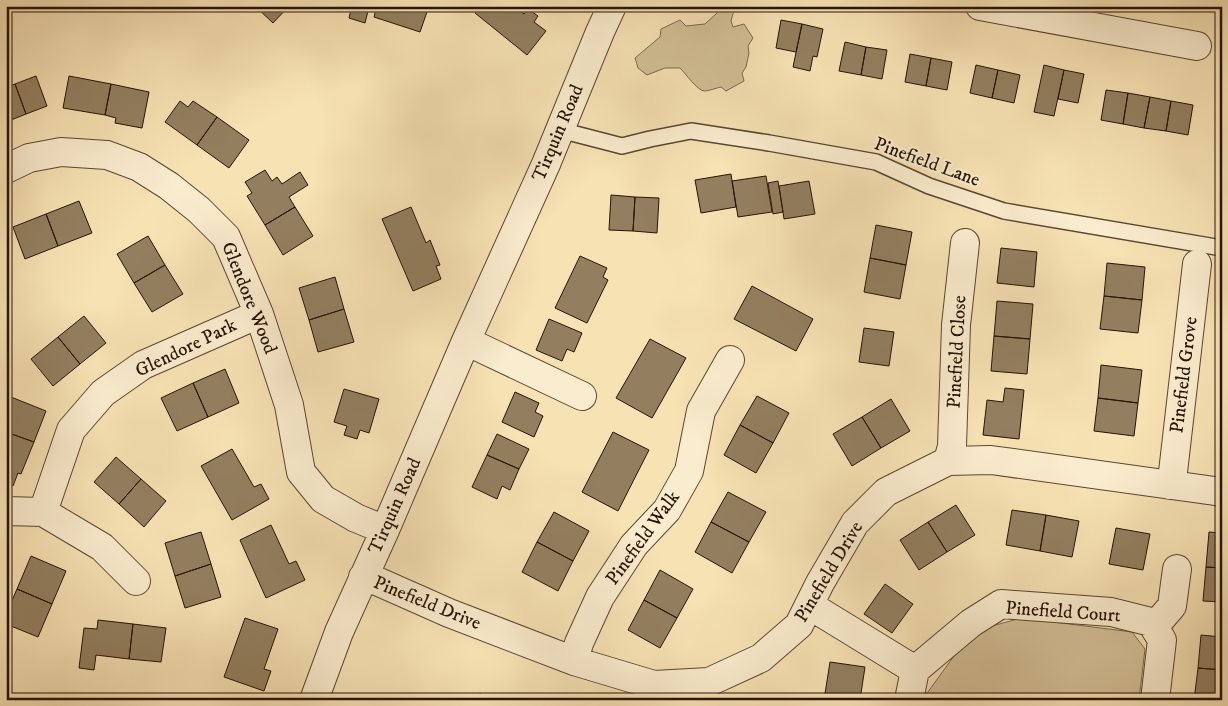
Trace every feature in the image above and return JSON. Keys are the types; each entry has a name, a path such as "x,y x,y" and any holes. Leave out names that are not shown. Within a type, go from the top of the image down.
{"street":[{"name":"Tirquin Road","path":"314,700 339,632 363,576 546,164 612,6"},
{"path":"980,6 1197,46"},
{"name":"Glendore Wood","path":"6,169 29,158 61,152 107,154 139,167 169,186 200,210 226,237 258,314 289,405 301,472 323,499 356,518 385,530"},
{"name":"Pinefield Close","path":"948,461 952,446 956,325 965,243"},
{"name":"Pinefield Grove","path":"1170,485 1197,264"},
{"name":"Glendore Park","path":"43,512 71,430 103,392 143,365 258,314"},
{"path":"466,341 582,396"},
{"name":"Pinefield Walk","path":"574,661 579,644 600,597 634,545 667,510 689,471 701,411 730,360"},
{"name":"Pinefield Drive","path":"363,576 448,613 653,692 709,682 761,658 799,625 855,523 886,492 948,461 991,460 1222,492"},
{"path":"6,511 43,512 102,546 136,581"},
{"path":"1155,700 1162,640 1154,627 1172,606 1177,569"},
{"name":"Pinefield Court","path":"915,670 971,624 1001,604 1111,612 1151,622 1154,627"},
{"path":"809,606 915,670 910,700"}],"lane":[{"name":"Pinefield Lane","path":"560,130 622,146 691,131 827,153 876,162 929,186 1004,210 1222,248"}],"shaded area":[{"path":"722,6 735,6 731,21 733,27 744,24 753,38 748,46 749,53 746,67 742,73 744,81 726,91 721,87 704,91 695,85 680,68 665,68 647,75 638,68 635,58 660,37 661,29 680,20 686,26 705,24"},
{"path":"1022,618 1132,632 1145,649 1139,700 924,700 954,656 984,628"}],"building":[{"path":"255,6 289,6 273,23"},
{"path":"352,6 429,6 420,32 374,17 376,9 369,7 365,23 349,18"},
{"path":"480,6 514,6 524,14 528,9 538,16 534,22 546,31 527,55 475,13"},
{"path":"781,20 802,24 796,52 776,48"},
{"path":"802,24 823,29 817,57 813,56 810,71 793,67"},
{"path":"845,42 866,47 861,75 839,71"},
{"path":"866,47 887,50 882,79 861,75"},
{"path":"910,54 931,58 926,86 905,82"},
{"path":"931,58 952,62 947,90 926,86"},
{"path":"976,65 998,70 992,98 970,93"},
{"path":"1044,65 1064,70 1054,116 1034,112"},
{"path":"998,70 1020,75 1014,103 992,98"},
{"path":"1064,70 1084,74 1078,103 1058,99"},
{"path":"36,76 47,106 26,114 15,84"},
{"path":"69,76 111,84 105,115 63,108"},
{"path":"1222,81 1222,110 1217,109"},
{"path":"15,84 26,114 6,122 6,87"},
{"path":"111,84 149,92 142,128 115,123 116,118 105,115"},
{"path":"1106,90 1128,93 1123,124 1101,120"},
{"path":"1128,93 1150,97 1144,128 1123,124"},
{"path":"1150,97 1171,101 1166,131 1144,128"},
{"path":"180,101 188,107 193,101 217,117 197,145 165,122"},
{"path":"1171,101 1193,105 1188,135 1166,131"},
{"path":"217,117 249,140 229,168 197,145"},
{"path":"265,170 272,181 277,177 282,184 300,172 308,185 289,197 295,207 265,225 247,196 252,193 245,182"},
{"path":"731,174 736,207 701,213 695,180"},
{"path":"766,176 772,212 738,217 732,181"},
{"path":"778,181 783,212 773,214 768,183"},
{"path":"809,181 815,214 784,219 779,186"},
{"path":"611,195 635,197 633,231 609,230"},
{"path":"635,197 659,198 657,233 633,231"},
{"path":"79,201 92,233 58,246 46,214"},
{"path":"295,207 313,236 283,255 265,225"},
{"path":"411,207 426,243 430,240 440,265 436,266 441,279 413,291 382,219"},
{"path":"46,214 58,246 25,259 13,227"},
{"path":"876,225 912,232 906,265 870,258"},
{"path":"148,236 165,265 134,283 117,254"},
{"path":"1001,248 1037,252 1034,287 997,283"},
{"path":"580,256 607,268 603,277 608,280 587,323 555,308"},
{"path":"870,258 906,265 900,299 864,292"},
{"path":"1107,263 1145,267 1142,300 1104,296"},
{"path":"165,265 183,294 152,312 134,283"},
{"path":"335,277 344,309 309,320 299,288"},
{"path":"752,286 813,319 796,351 734,319"},
{"path":"1104,296 1142,300 1138,333 1100,329"},
{"path":"997,301 1033,304 1030,339 994,336"},
{"path":"344,309 354,342 318,352 309,320"},
{"path":"84,316 106,343 80,364 58,337"},
{"path":"549,319 582,333 574,352 567,349 562,361 536,350"},
{"path":"864,328 894,332 889,366 859,362"},
{"path":"994,336 1030,339 1027,374 991,371"},
{"path":"58,337 80,364 53,386 31,359"},
{"path":"650,339 686,358 652,418 616,398"},
{"path":"1101,365 1142,370 1138,403 1098,398"},
{"path":"225,369 239,403 208,417 193,383"},
{"path":"193,383 208,417 177,431 161,398"},
{"path":"1005,388 1024,390 1019,439 983,435 987,400 1003,402"},
{"path":"344,389 379,399 369,433 360,430 357,439 344,435 347,426 334,422"},
{"path":"515,392 539,403 535,412 543,416 534,437 502,422"},
{"path":"6,395 46,411 34,442 6,432"},
{"path":"757,396 789,413 773,443 740,425"},
{"path":"1098,398 1138,403 1134,436 1094,431"},
{"path":"891,399 910,431 881,448 862,417"},
{"path":"862,417 881,448 852,466 833,434"},
{"path":"740,425 773,443 756,473 724,455"},
{"path":"6,432 34,442 21,474 18,473 13,486 6,484"},
{"path":"613,432 649,450 618,511 582,492"},
{"path":"497,434 529,449 519,469 487,455"},
{"path":"232,449 254,487 261,484 269,499 232,520 201,466"},
{"path":"487,455 519,469 510,490 502,486 497,499 472,487"},
{"path":"116,457 141,479 119,504 94,482"},
{"path":"141,479 166,501 144,527 119,504"},
{"path":"728,492 766,512 749,542 711,522"},
{"path":"956,505 975,535 947,552 928,522"},
{"path":"1012,510 1046,515 1040,551 1006,545"},
{"path":"554,512 589,531 573,561 537,542"},
{"path":"1046,515 1079,521 1072,557 1040,551"},
{"path":"711,522 749,542 732,573 695,552"},
{"path":"928,522 947,552 919,570 900,540"},
{"path":"271,525 289,564 296,561 305,580 266,598 240,540"},
{"path":"1116,528 1150,534 1143,570 1109,564"},
{"path":"201,532 211,564 175,576 165,543"},
{"path":"1209,532 1222,533 1222,568 1206,567"},
{"path":"537,542 573,561 558,591 522,572"},
{"path":"31,556 66,571 52,604 17,589"},
{"path":"211,564 221,597 185,608 175,576"},
{"path":"1206,567 1222,568 1222,602 1203,601"},
{"path":"660,570 693,589 677,618 644,600"},
{"path":"885,584 913,604 892,633 864,614"},
{"path":"17,589 52,604 38,637 6,624 6,614"},
{"path":"644,600 677,618 660,648 628,630"},
{"path":"245,618 278,629 264,669 271,671 264,691 224,677"},
{"path":"98,620 133,624 129,659 96,655 94,670 79,668 84,628 97,629"},
{"path":"133,624 166,628 161,662 129,659"},
{"path":"1201,635 1222,637 1222,670 1198,668"},
{"path":"830,662 865,667 860,700 824,700"},
{"path":"1198,668 1222,670 1222,700 1194,700"},
{"path":"481,694 482,700 449,700"}]}
